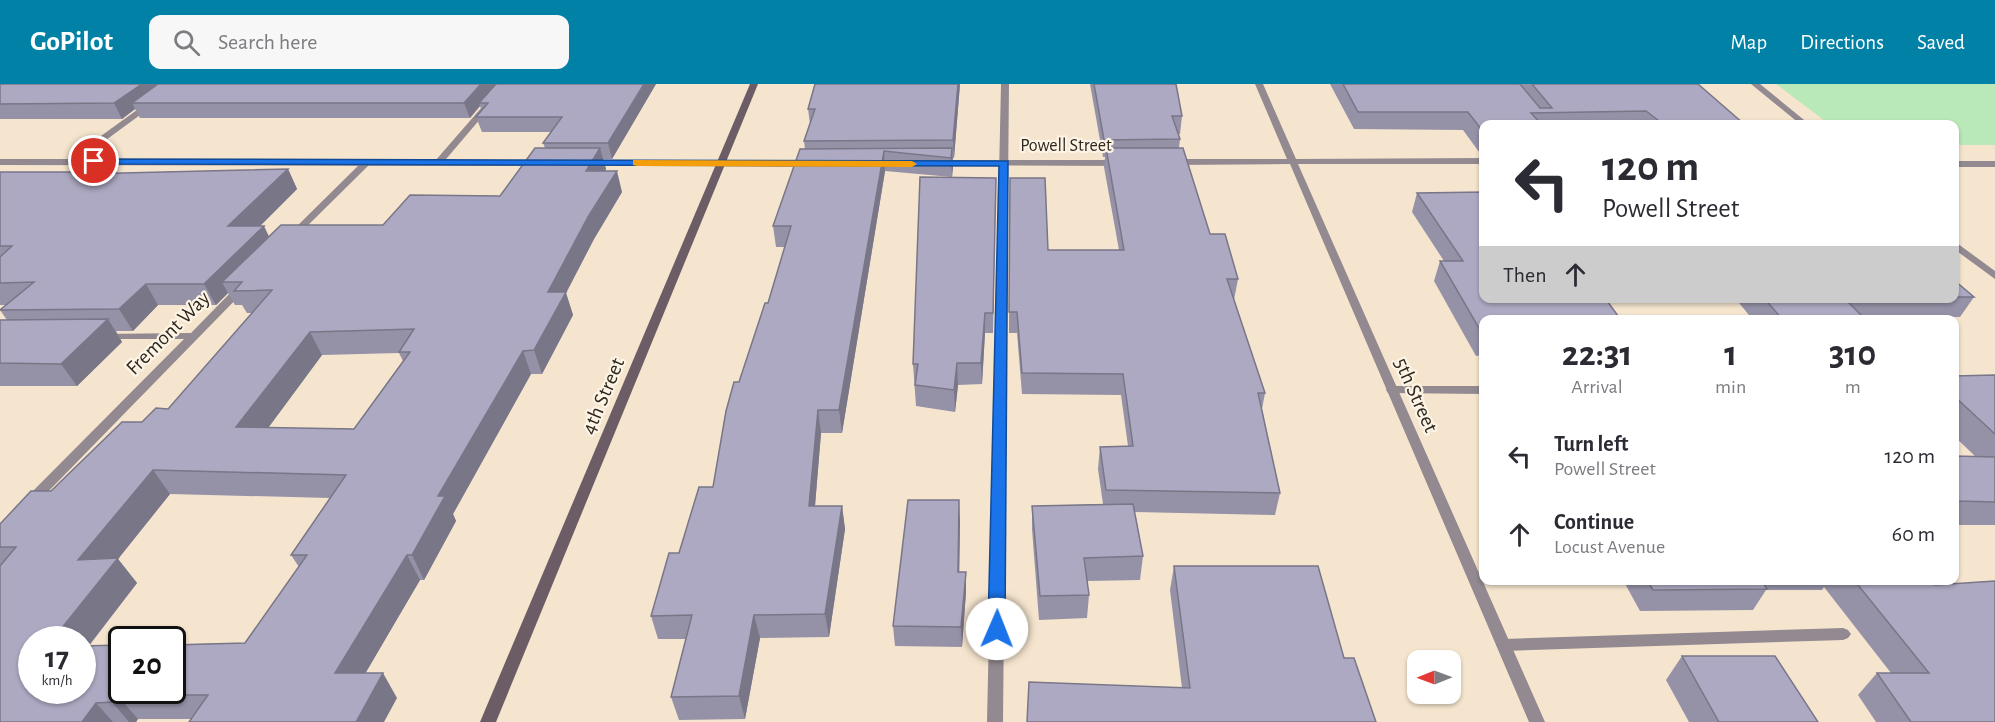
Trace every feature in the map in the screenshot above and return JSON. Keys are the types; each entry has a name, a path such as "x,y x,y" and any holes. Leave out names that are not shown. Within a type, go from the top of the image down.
{"main road":[{"name":"4th Street","path":"488,722 754,84"}],"street":[{"path":"438,163 506,84"},
{"path":"995,722 1005,84"},
{"name":"5th Street","path":"1259,84 1291,162 1537,722"},
{"path":"1755,84 1800,120"},
{"path":"72,161 159,98"},
{"path":"1160,162 1479,161"},
{"path":"0,162 544,163"},
{"name":"Powell Street","path":"922,164 1136,162"},
{"path":"283,245 366,163"},
{"path":"580,163 817,164"},
{"path":"1959,164 1995,164"},
{"path":"1959,248 1995,276"},
{"name":"Fremont Way","path":"25,508 250,278"},
{"path":"90,336 192,336"},
{"path":"1392,390 1479,390"},
{"path":"1504,645 1843,634"}],"green space":[{"path":"1776,84 1995,84 1995,145 1959,145 1959,120 1824,120"}],"building":[{"path":"0,84 142,84 114,103 0,104"},
{"path":"158,84 481,84 464,103 132,103"},
{"path":"496,84 644,84 608,143 543,143 562,117 476,117 488,103 479,103"},
{"path":"815,84 958,84 953,140 804,141 815,109 808,109"},
{"path":"1094,84 1176,84 1182,116 1172,116 1180,139 1104,140"},
{"path":"1343,84 1520,84 1540,108 1552,108 1532,84 1698,84 1739,120 1658,120 1646,111 1531,113 1537,120 1479,120 1479,126 1468,112 1358,112"},
{"path":"535,148 600,148 586,171 617,171 588,217 548,292 566,292 534,350 523,351 438,496 445,496 412,555 407,555 335,673 383,673 356,722 189,722 208,695 186,695 186,645 245,643 307,555 291,555 346,475 153,470 78,560 118,558 63,626 18,626 18,704 95,704 82,722 0,722 0,566 16,547 0,547 0,524 31,491 51,491 122,422 142,422 156,408 168,409 272,290 234,291 242,282 222,282 281,225 383,225 410,195 500,196","holes":["414,329 399,352 410,352 354,429 236,427 310,332"]},
{"path":"952,148 951,158 884,151 839,410 818,410 809,506 842,506 825,614 754,615 739,696 671,697 692,615 651,616 669,553 679,553 699,487 713,487 726,411 734,382 739,382 765,303 768,303 791,226 773,226 800,149"},
{"path":"1106,148 1183,148 1210,234 1225,234 1238,279 1227,279 1265,393 1258,393 1280,493 1106,490 1100,447 1133,446 1123,374 1022,373 1017,312 1009,312 1010,178 1045,178 1048,250 1124,250"},
{"path":"288,169 228,226 264,226 204,284 146,284 119,309 0,310 34,282 0,283 0,257 12,246 0,246 0,172 84,172 82,174"},
{"path":"920,177 996,178 993,313 985,313 981,363 957,363 954,390 915,385 918,364 913,364"},
{"path":"1479,192 1479,303 1609,303 1617,315 1479,315 1479,328 1440,261 1463,261 1417,193"},
{"path":"1959,284 1974,297 1959,297"},
{"path":"1768,303 1849,303 1861,315 1779,315"},
{"path":"108,319 61,364 0,363 0,320"},
{"path":"1995,375 1995,434 1959,401 1959,376"},
{"path":"1959,456 1995,457 1995,502 1959,501"},
{"path":"908,500 959,500 958,572 966,572 961,627 893,626"},
{"path":"1133,504 1143,556 1084,558 1089,595 1040,596 1032,506"},
{"path":"1174,566 1318,566 1344,658 1354,658 1376,722 1027,722 1029,682 1190,688"},
{"path":"1995,581 1995,722 1911,722 1877,673 1929,673 1858,585 1959,585"},
{"path":"1650,585 1764,585 1767,589 1653,590"},
{"path":"108,645 108,702 96,703 96,646"},
{"path":"1682,656 1775,656 1818,722 1719,722"}],"slow traffic":[{"path":"637,163 912,164"}],"route":[{"path":"94,161 1004,163 997,629"}]}
